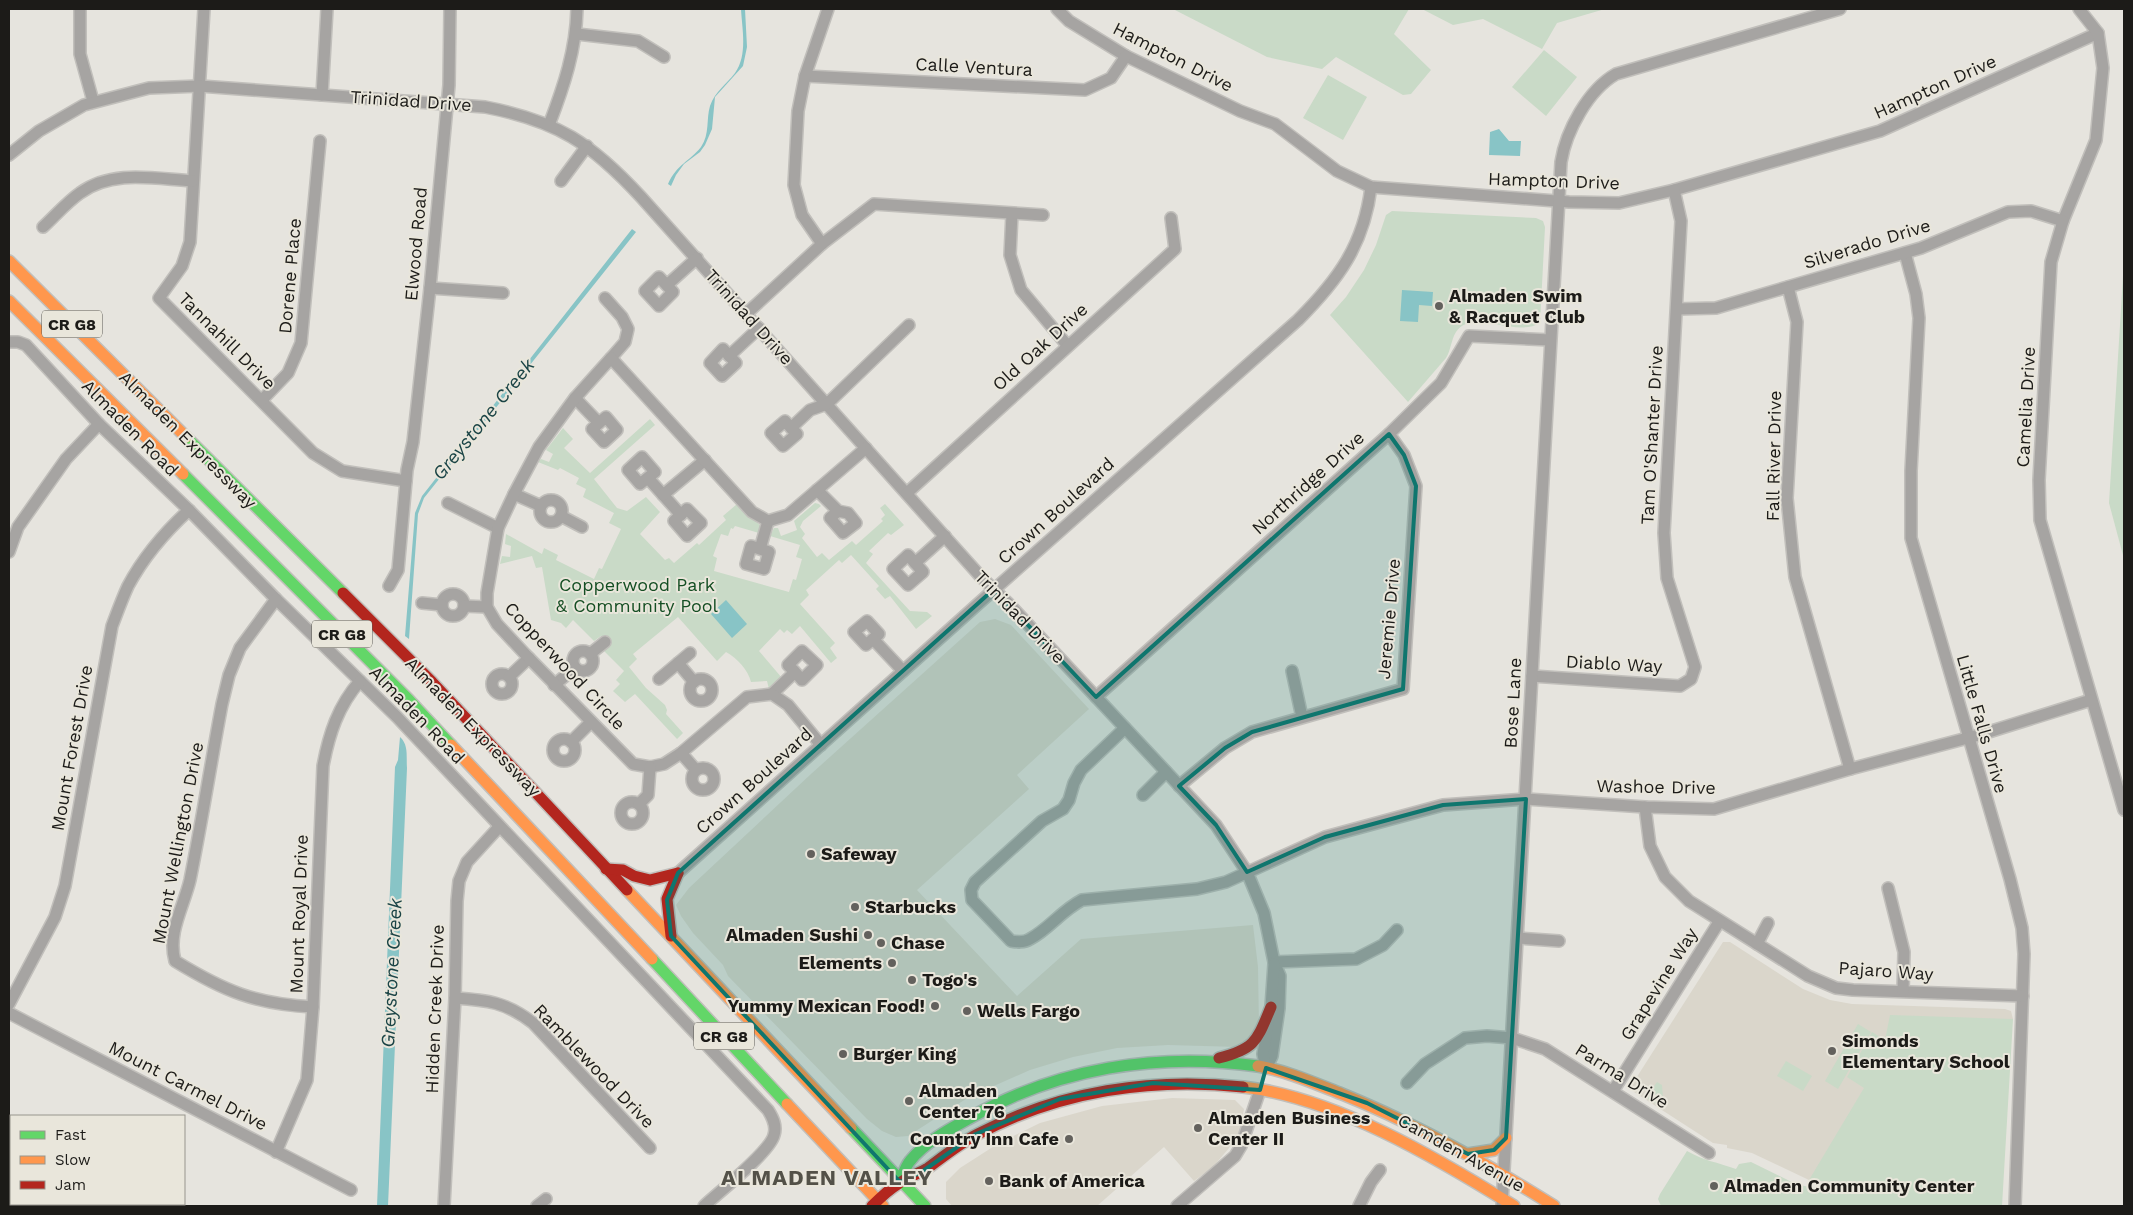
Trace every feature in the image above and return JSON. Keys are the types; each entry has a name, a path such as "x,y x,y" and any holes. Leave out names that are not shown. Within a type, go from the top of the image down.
{"main road":[{"name":"Almaden Expressway","path":"9,261 432,682 900,1182 925,1206"},
{"name":"Almaden Expressway","path":"9,301 408,700 878,1204"},
{"path":"606,869 623,870 646,880 658,880 678,873"},
{"path":"671,936 671,922 667,912 667,900 676,882 678,873"},
{"path":"1202,1061 1240,1053 1255,1044 1271,1007"},
{"name":"Camden Avenue","path":"878,1204 900,1182 909,1163 928,1146 971,1118 1025,1090 1061,1077 1118,1066 1147,1062 1202,1061 1266,1068 1375,1107 1438,1137 1504,1174 1554,1206"},
{"name":"Trinidad Drive","path":"1260,1090 1266,1068"},
{"name":"Camden Avenue","path":"900,1182 920,1173 976,1134 1013,1116 1060,1099 1083,1093 1153,1083 1200,1084 1280,1094 1361,1123 1450,1168 1502,1202 1514,1206"},
{"path":"1468,1154 1494,1150 1506,1138"}],"street":[{"path":"80,9 80,54 93,101"},
{"name":"Tannahill Drive","path":"204,9 190,242 182,266 159,298 313,453 342,472 406,481"},
{"path":"322,95 326,9"},
{"name":"Elwood Road","path":"389,586 398,570 406,481 413,442 430,288 449,85 450,9"},
{"path":"549,125 569,72 576,34 577,9"},
{"path":"822,244 802,215 794,185 798,112 806,76 828,9"},
{"name":"Hampton Drive","path":"1057,9 1069,21 1126,56 1240,111 1275,124 1337,171 1371,187 1559,201 1619,203 1674,190 1880,131 2098,33"},
{"name":"Bose Lane","path":"1502,1202 1526,799 1550,340 1561,162 1567,139 1593,92 1610,78 1625,71 1840,9"},
{"path":"2079,9 2098,33"},
{"name":"Camelia Drive","path":"2098,33 2102,68 2096,140 2064,221 2051,262 2039,480 2040,520 2124,810"},
{"path":"576,34 638,41 664,57"},
{"name":"Calle Ventura","path":"806,76 1085,90 1111,78 1126,56"},
{"name":"Trinidad Drive","path":"9,155 39,131 93,101 149,88 200,86 486,107 519,113 549,125 587,146 618,171 945,536 1216,825 1247,872 1264,913 1274,962 1280,976 1279,1008 1272,1056 1266,1068"},
{"name":"Dorene Place","path":"262,400 288,373 302,343 320,141"},
{"path":"561,181 587,146"},
{"path":"43,227 80,193 103,180 131,177 193,181"},
{"name":"Crown Boulevard","path":"678,873 994,589 1298,320 1326,291 1342,269 1355,246 1363,223 1371,187"},
{"name":"Tam O'Shanter Drive","path":"1674,190 1681,221 1664,533 1666,578 1695,666 1691,679"},
{"path":"746,314 822,244 874,204 1043,215"},
{"name":"Silverado Drive","path":"1677,309 1716,308 1905,253 2008,212 2031,211 2064,221"},
{"path":"1012,214 1010,255 1021,290 1067,345"},
{"name":"Old Oak Drive","path":"907,494 1067,345 1175,249 1171,218"},
{"name":"Little Falls Drive","path":"1905,253 1920,318 1911,471 1911,538 2019,914 2024,954 2015,1206"},
{"path":"667,285 697,258"},
{"name":"Fall River Drive","path":"1788,286 1797,322 1787,498 1795,577 1850,770"},
{"path":"430,288 503,293"},
{"name":"Copperwood Circle","path":"605,298 622,317 628,329 624,342 575,398 539,447 514,494 498,528 486,593 487,607 498,624 554,685 633,764 650,767"},
{"path":"791,428 810,410 827,404 909,325"},
{"path":"729,356 759,328"},
{"name":"Northridge Drive","path":"1096,697 1389,434 1440,383 1469,336 1550,340"},
{"name":"Almaden Road","path":"12,342 26,345 99,424 189,510 397,718 768,1110 775,1123 776,1130 770,1145 704,1206"},
{"path":"611,358 752,512 768,521 788,515 866,448"},
{"path":"575,398 599,423 592,429 604,442 611,436 619,445"},
{"path":"9,552 18,527 66,459 99,424"},
{"name":"Jeremie Drive","path":"1179,786 1225,748 1252,732 1403,689 1416,486 1404,455 1389,434"},
{"path":"663,495 705,460"},
{"path":"648,478 681,515"},
{"path":"817,490 838,511"},
{"path":"514,494 541,506"},
{"path":"546,501 556,501 561,506 561,516 555,521 547,521 540,513 541,506 546,501"},
{"path":"448,503 498,528"},
{"name":"Mount Forest Drive","path":"9,1004 55,917 65,886 112,626 128,586 147,557 170,528 189,510"},
{"path":"561,516 582,527"},
{"path":"760,549 768,521"},
{"path":"915,563 945,536"},
{"path":"422,603 442,605 447,596 454,594 462,599 464,606 487,607"},
{"name":"Mount Wellington Drive","path":"276,599 240,648 229,675 222,704 190,882 172,947 175,961 237,994 281,1005 313,1007"},
{"path":"873,639 903,671"},
{"path":"554,685 574,668 584,672 590,669 593,660 590,654 605,642"},
{"path":"658,679 690,653"},
{"path":"491,696 508,693 512,683 509,677 529,658"},
{"path":"678,663 694,682"},
{"path":"1292,671 1302,717"},
{"path":"639,804 648,795 650,767 664,764 680,753 747,697 772,694 795,672"},
{"name":"Diablo Way","path":"1532,676 1680,686 1691,679"},
{"path":"704,680 710,684 712,694 707,700 700,702 691,696 690,688 694,682 704,680"},
{"name":"Mount Royal Drive","path":"276,1152 307,1080 313,1007 323,766 328,738 340,708 360,681"},
{"path":"772,694 788,704 821,744"},
{"path":"707,700 721,717"},
{"name":"Washoe Drive","path":"1126,728 1081,770 1074,783 1069,800 1063,809 1042,821 974,882 971,890 972,900 1011,941 1030,940 1068,907 1082,900 1197,889 1226,882 1325,837 1443,805 1526,799 1645,807 1714,809 1968,738 2091,700"},
{"path":"554,762 571,758 575,748 572,742 592,722"},
{"path":"680,753 696,770"},
{"path":"703,768 712,772 715,779 714,792 703,791 693,785 692,777 696,770 703,768"},
{"path":"1143,795 1166,772"},
{"path":"631,802 639,804 643,814 640,821 631,825 621,826 621,808 631,802"},
{"name":"Pajaro Way","path":"1645,807 1650,846 1665,877 1689,901 1719,922 1808,976 1836,988 1853,990 2023,996"},
{"name":"Hidden Creek Drive","path":"444,1206 459,881 467,862 499,827"},
{"path":"1888,888 1904,952 1903,991"},
{"name":"Grapevine Way","path":"1613,1091 1719,922"},
{"path":"1757,944 1768,923"},
{"path":"1274,962 1356,959 1383,945 1397,930"},
{"path":"1518,938 1559,941"},
{"name":"Trinidad Drive","path":"1266,1068 1263,1054 1271,1007 1274,962"},
{"name":"Ramblewood Drive","path":"454,998 497,1002 518,1012 533,1023 650,1148"},
{"name":"Mount Carmel Drive","path":"9,1013 351,1190"},
{"name":"Parma Drive","path":"1407,1083 1425,1064 1465,1038 1487,1036 1512,1038 1545,1048 1709,1153"},
{"name":"Trinidad Drive","path":"1177,1206 1235,1156 1241,1146 1260,1090"},
{"path":"1360,1206 1371,1182 1380,1170"}],"highlighted area":[{"path":"1389,434 1404,455 1416,486 1403,689 1252,732 1225,748 1179,786 1216,825 1247,872 1325,837 1443,805 1526,799 1506,1138 1494,1150 1468,1154 1367,1103 1266,1068 1260,1090 1153,1083 1060,1099 976,1134 920,1173 900,1182 671,936 667,900 678,873 994,589 1096,697"}],"shaded area":[{"path":"995,619 1011,625 1089,709 1017,775 1029,789 917,890 1017,996 1081,939 1253,925 1258,967 1259,1027 1253,1041 1239,1047 1168,1045 1117,1048 1073,1057 1030,1070 969,1097 908,1136 896,1137 882,1131 867,1119 728,976 723,965 693,933 676,905 689,888 811,774 980,622"},
{"name":"Simonds Elementary School","path":"1723,942 1730,942 1803,989 1830,1000 1852,1004 2005,1009 2011,1011 2013,1019 1845,1184 1809,1180 1752,1153 1727,1148 1727,1145 1713,1143 1634,1092 1632,1087"},
{"path":"1172,1098 1235,1100 1244,1109 1240,1130 1229,1148 1213,1167 1194,1181 1164,1147 1097,1206 952,1206 946,1199 946,1182 960,1168 999,1143 1040,1123 1102,1106"}],"green space":[{"path":"1173,9 1409,9 1394,34 1431,70 1411,94 1403,95 1336,57 1322,69 1267,57"},
{"path":"1422,9 1605,9 1557,23 1542,49 1483,19 1453,25"},
{"path":"1544,50 1577,77 1546,116 1512,87"},
{"path":"1328,75 1367,97 1343,140 1303,118"},
{"name":"Almaden Swim & Racquet Club","path":"1392,211 1536,218 1543,221 1545,227 1540,323 1530,327 1483,323 1463,325 1454,335 1446,358 1408,402 1330,315 1346,297 1364,270 1376,245 1386,215"},
{"path":"2124,260 2124,559 2109,503"},
{"name":"Copperwood Park & Community Pool","path":"650,419 655,425 594,479 617,508 627,511 646,497 660,512 640,534 665,560 669,558 674,563 697,543 699,545 726,520 723,516 737,504 761,526 759,533 735,526 733,529 731,528 728,536 721,534 713,556 717,558 714,571 789,592 793,579 796,580 802,559 796,557 800,545 770,536 774,528 778,528 781,536 797,530 794,521 815,503 819,504 821,506 803,521 800,527 805,534 802,538 817,557 822,553 829,560 852,541 856,545 883,521 881,519 885,515 880,508 885,504 904,525 891,535 888,533 869,551 873,554 866,563 910,611 927,612 932,616 916,629 890,596 885,599 876,589 879,586 851,555 842,563 839,560 806,590 809,595 800,604 835,643 830,648 837,658 831,663 800,626 792,634 787,630 784,633 780,629 759,651 782,678 774,688 769,689 767,681 751,682 742,665 726,652 717,661 678,617 633,654 637,659 629,667 646,688 665,705 666,714 683,733 677,739 635,694 625,702 613,691 620,684 616,680 624,671 603,650 609,645 601,636 594,641 573,620 566,628 561,623 551,620 542,567 536,568 532,556 500,564 502,556 510,557 511,546 505,544 506,534 542,554 544,548 558,555 556,560 594,579 599,568 602,569 621,529 609,523 614,513 583,497 586,489 576,484 579,478 560,468 558,470 538,462 541,459 549,462 553,454 546,450 563,428 573,439 564,448 590,473"},
{"path":"1890,1015 2013,1019 2002,1206 1661,1206 1658,1199 1660,1194 1687,1151 1736,1169 1739,1164 1751,1162 1798,1185 1844,1192 1845,1183 1809,1180 1864,1088 1847,1077 1872,1032 1885,1040"},
{"path":"1858,1024 1871,1032 1838,1089 1825,1081"},
{"path":"1786,1061 1812,1076 1803,1091 1777,1076"},
{"path":"1657,1082 1662,1085 1663,1098 1658,1105 1648,1099 1647,1096"}],"water":[{"path":"741,9 745,9 747,47 743,66 715,97 712,129 705,145 700,152 684,164 671,186 668,184 675,172 697,152 704,142 712,101 718,92 735,73 739,66 743,50"},
{"path":"1499,129 1509,141 1521,141 1520,156 1489,155 1490,132"},
{"name":"Greystone Creek","path":"632,229 636,232 424,498 418,514 409,639 405,636 415,513 422,496"},
{"path":"1402,290 1433,292 1432,306 1419,305 1418,322 1400,321"},
{"path":"726,600 747,624 732,638 711,614"},
{"name":"Greystone Creek","path":"400,737 406,747 407,768 388,1206 377,1206 395,767 398,760"}],"traffic: fast":[{"path":"186,437 343,593"},
{"path":"183,474 409,700 451,745"},
{"path":"652,959 787,1104"},
{"path":"900,1182 905,1168 910,1161 922,1148 937,1137 968,1119 1037,1087 1072,1076 1108,1068 1145,1063 1183,1061 1258,1066"},
{"path":"851,1128 925,1206"}],"traffic: slow":[{"path":"9,261 186,437"},
{"path":"9,301 183,474"},
{"path":"451,745 652,959"},
{"path":"627,890 851,1128"},
{"path":"1258,1066 1311,1082 1397,1118 1477,1160 1554,1206"},
{"path":"1243,1087 1278,1093 1348,1116 1418,1150 1514,1206"},
{"path":"787,1104 883,1206"},
{"path":"1468,1154 1494,1150 1506,1138"}],"traffic: jam":[{"path":"343,593 432,682 627,890"},
{"path":"606,869 623,870 634,876 650,880 678,873"},
{"path":"671,936 667,899 678,873"},
{"path":"1219,1058 1241,1051 1254,1042 1271,1007"},
{"path":"872,1206 894,1186 928,1168 971,1138 1009,1119 1041,1107 1107,1091 1141,1086 1209,1084 1243,1087"}],"place":[{"name":"Almaden Swim & Racquet Club","path":"1439,306"},
{"name":"Safeway","path":"811,854"},
{"name":"Starbucks","path":"855,907"},
{"name":"Almaden Sushi","path":"868,935"},
{"name":"Chase","path":"881,943"},
{"name":"Elements","path":"892,963"},
{"name":"Togo's","path":"912,980"},
{"name":"Yummy Mexican Food!","path":"935,1006"},
{"name":"Wells Fargo","path":"967,1011"},
{"name":"Simonds Elementary School","path":"1832,1051"},
{"name":"Burger King","path":"843,1054"},
{"name":"Almaden Center 76","path":"909,1101"},
{"name":"Almaden Business Center II","path":"1198,1128"},
{"name":"Country Inn Cafe","path":"1069,1139"},
{"name":"Bank of America","path":"989,1181"},
{"name":"Almaden Community Center","path":"1714,1186"}],"district":[{"name":"ALMADEN VALLEY","path":"827,1177"}]}
